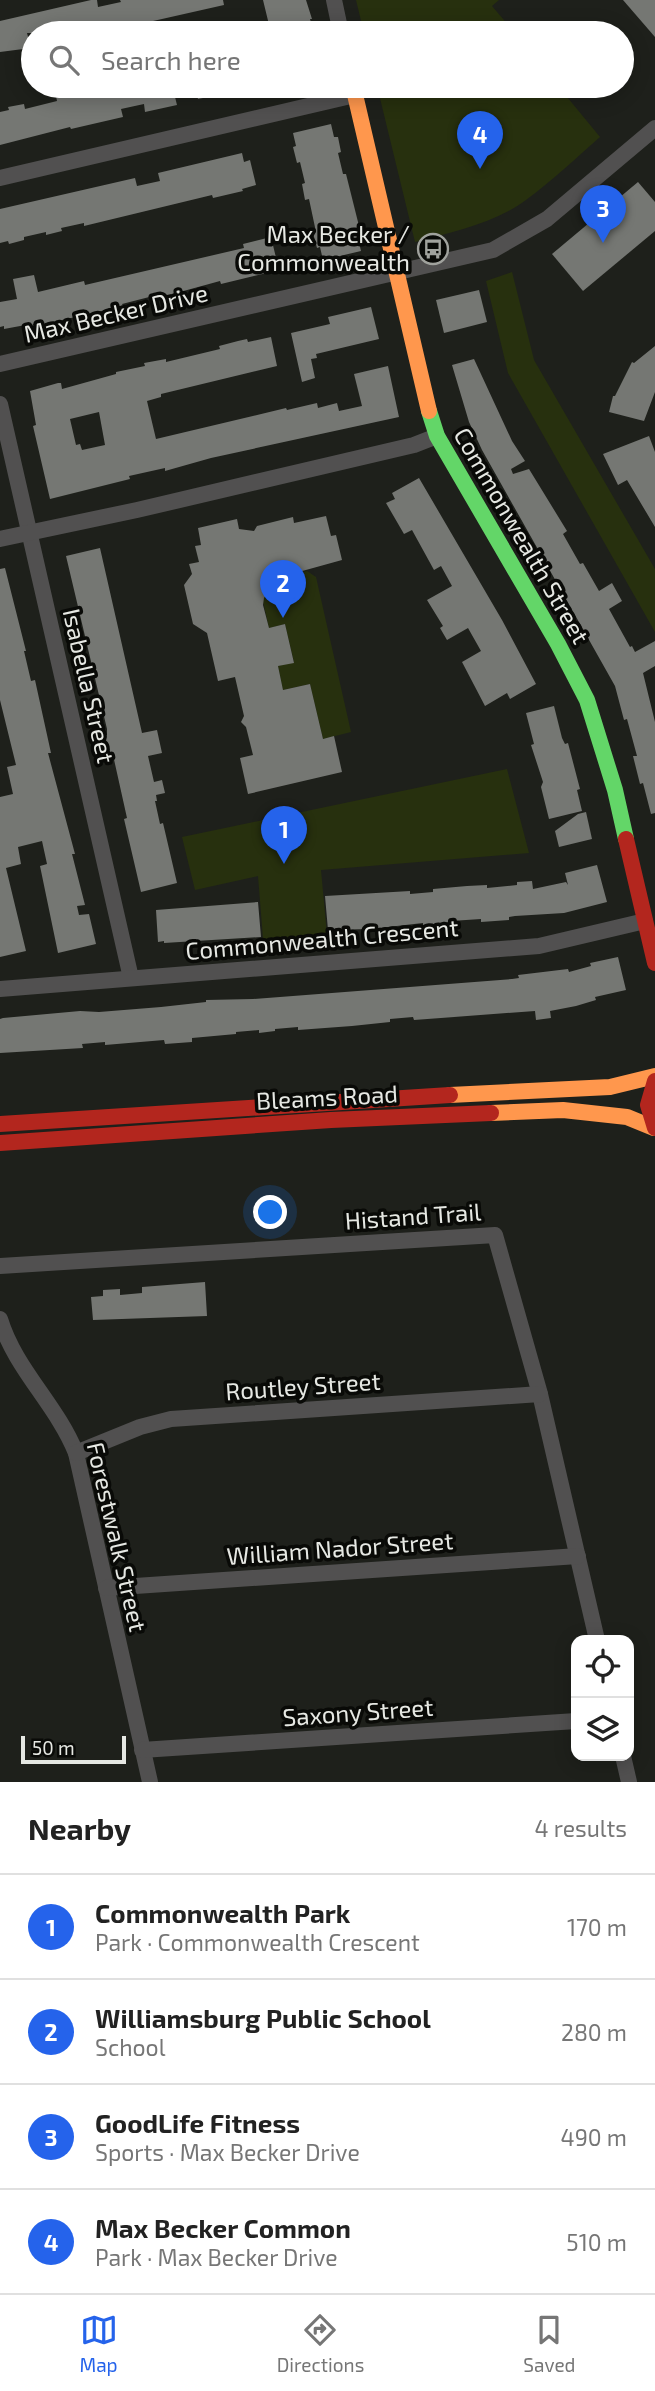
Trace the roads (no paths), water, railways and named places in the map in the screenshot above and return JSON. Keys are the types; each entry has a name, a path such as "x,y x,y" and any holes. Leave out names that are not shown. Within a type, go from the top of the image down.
{"main road":[{"name":"Commonwealth Street","path":"356,98 437,436 558,644 587,700 615,790 655,963"},
{"name":"Bleams Road","path":"0,1124 610,1087 655,1076"},
{"path":"655,1082 647,1106 655,1128"},
{"name":"Bleams Road","path":"0,1143 331,1120 563,1110 627,1117 655,1128"}],"street":[{"path":"334,0 338,21"},
{"path":"0,178 322,98"},
{"name":"Max Becker Drive","path":"0,364 493,250 547,219 652,138"},
{"name":"Isabella Street","path":"0,404 131,978"},
{"path":"0,538 150,507 401,449 437,436"},
{"name":"Commonwealth Crescent","path":"0,989 539,946 645,921"},
{"name":"Histand Trail","path":"0,1266 495,1234 540,1394 596,1635"},
{"name":"Forestwalk Street","path":"0,1319 15,1353 62,1423 76,1453 150,1782"},
{"name":"Routley Street","path":"76,1453 148,1424 171,1419 540,1394"},
{"name":"William Nador Street","path":"106,1588 578,1556"},
{"name":"Saxony Street","path":"142,1750 571,1721"},
{"path":"624,1761 629,1782"}],"place":[{"name":"Max Becker Common","path":"480,169"},
{"name":"GoodLife Fitness","path":"603,243"},
{"name":"Max Becker / Commonwealth","path":"433,249"},
{"name":"Williamsburg Public School","path":"283,618"},
{"name":"Commonwealth Park","path":"284,864"}]}
